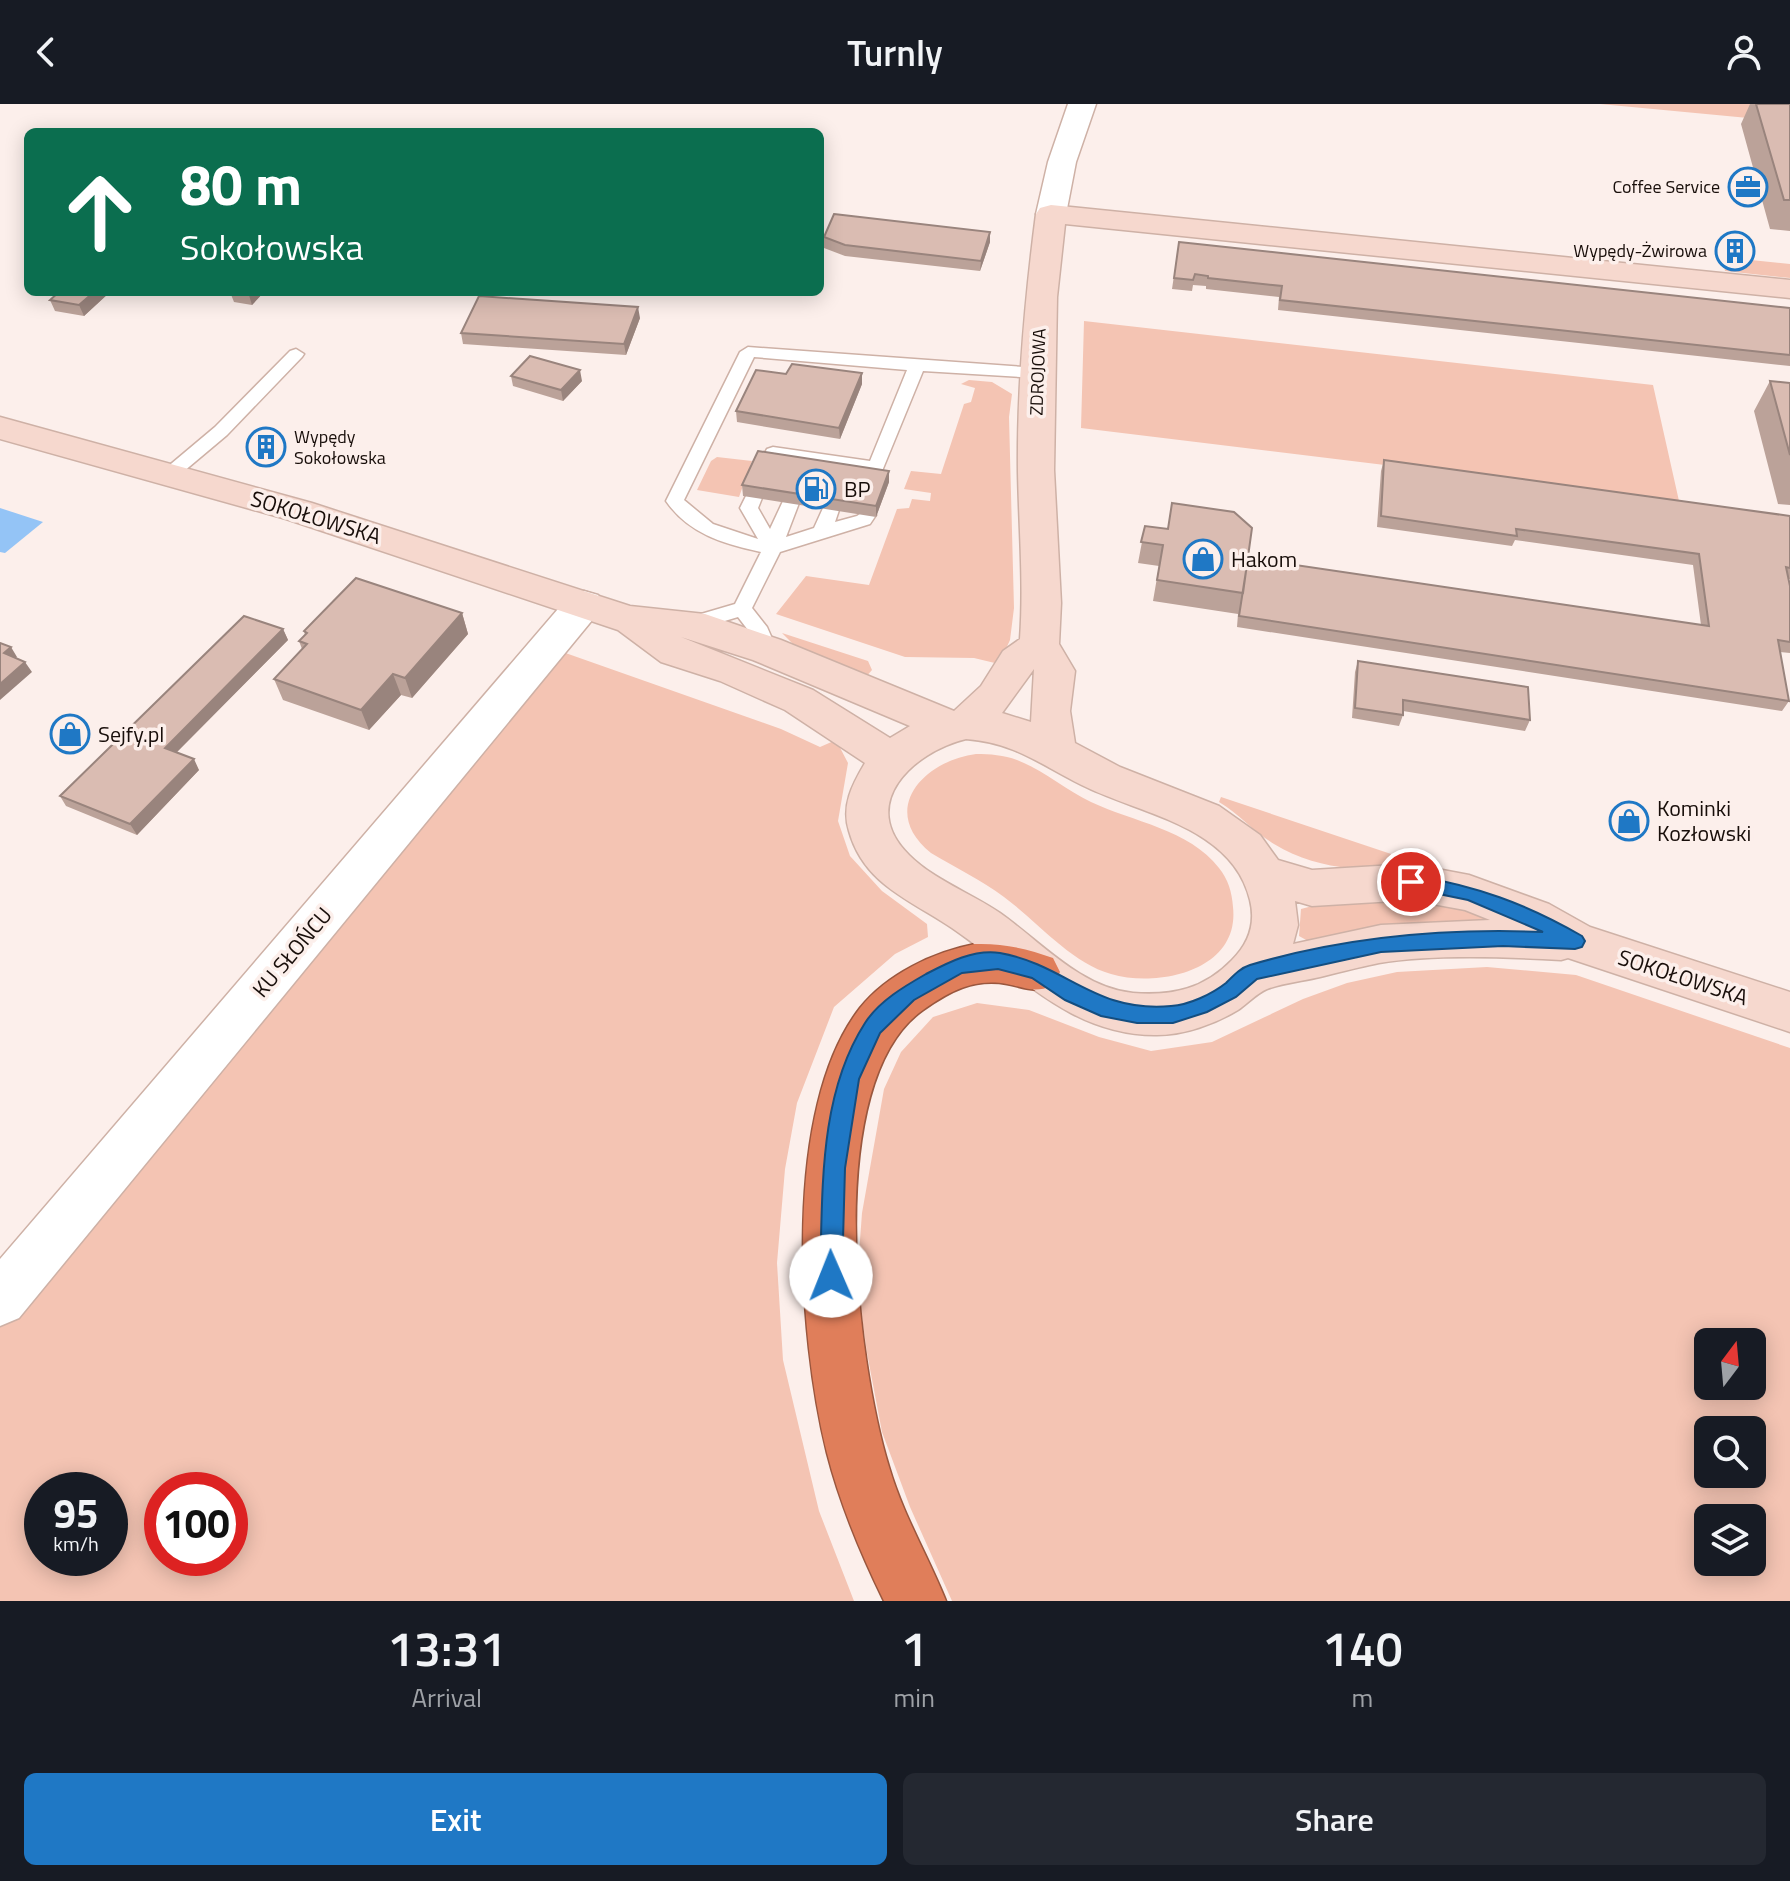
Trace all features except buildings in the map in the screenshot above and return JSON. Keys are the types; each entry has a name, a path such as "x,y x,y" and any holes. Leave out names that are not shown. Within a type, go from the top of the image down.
{"highway":[{"path":"916,1601 875,1510 856,1452 842,1389 831,1289 830,1222 839,1131 849,1079 861,1047 888,1010 934,977 968,964 998,961 1037,972"}],"street":[{"name":"ZDROJOWA","path":"1055,749 1050,711 1055,671 1039,645 1042,603 1036,470 1037,373 1041,297 1051,214 1062,162 1082,104"},
{"path":"1051,214 1790,289"},
{"name":"SOKOŁOWSKA","path":"0,428 314,515 628,619 691,624 767,650 958,725"},
{"name":"KU SŁOŃCU","path":"0,1300 584,604"},
{"name":"SOKOŁOWSKA","path":"628,619 675,652 734,671 799,700 890,759"},
{"path":"958,725 989,724 1018,731 1102,777 1172,803 1232,833 1265,874 1277,912 1275,932 1267,951 1251,973 1229,992 1200,1007 1173,1015 1120,1013 1101,1007 1071,994 1037,972 971,917 909,881 882,854 869,826 869,797 890,759 915,741 958,725 995,696 1017,661 1039,645"},
{"name":"SOKOŁOWSKA","path":"1265,874 1312,888 1382,882 1441,886 1469,893 1533,917 1575,941 1790,1012"},
{"name":"SOKOŁOWSKA","path":"1251,973 1381,944 1503,938 1575,941"}],"lane":[{"path":"867,515 864,520 772,548 722,537 691,520 675,501 748,352 1037,373"},
{"path":"171,473 221,431 296,354"},
{"path":"768,464 773,453 806,463 878,474 917,366"},
{"path":"753,498 749,508 772,548"},
{"path":"691,624 742,609 762,573 790,503"},
{"path":"822,532 830,510"},
{"path":"742,609 757,627 767,650"}],"shaded area":[{"path":"1600,104 1790,104 1790,122"},
{"path":"1722,257 1790,264 1790,278 1725,271"},
{"path":"1084,321 1653,385 1679,501 1081,428"},
{"path":"969,380 992,382 1012,394 1009,417 1014,608 1010,640 999,664 974,658 905,657 776,614 806,576 869,585 897,509 909,508 912,499 930,501 931,493 904,489 911,471 941,474 964,404 971,402 975,388 961,384"},
{"path":"717,457 752,461 739,497 697,490 711,461"},
{"path":"782,633 868,661 872,670 865,678 796,647"},
{"path":"557,650 781,729 820,747 836,740 848,763 838,821 850,856 882,891 927,924 928,937 895,954 834,1007 797,1103 785,1169 777,1263 783,1360 819,1511 854,1601 0,1601 0,1324"},
{"path":"976,754 1002,756 1027,764 1091,802 1176,835 1207,855 1225,877 1232,896 1232,929 1224,946 1210,960 1172,976 1130,978 1111,974 1082,960 1004,897 931,853 916,837 908,820 908,805 914,790 924,777 939,766"},
{"path":"1221,797 1433,868 1431,871 1370,870 1311,861 1267,839 1219,802"},
{"path":"1405,898 1476,909 1491,921 1395,924 1308,941 1299,936 1301,909 1320,904"},
{"path":"1487,967 1576,975 1790,1048 1790,1601 952,1601 910,1507 882,1432 857,1281 862,1213 884,1089 901,1052 933,1017 977,1003 1029,1010 1099,1037 1151,1051 1212,1042 1303,999 1347,983 1397,972"}],"water":[{"path":"0,508 43,522 5,553 0,552"}],"place":[{"name":"Coffee Service","path":"1748,187"},
{"name":"Wypędy-Żwirowa","path":"1735,251"},
{"name":"Wypędy Sokołowska","path":"266,447"},
{"name":"BP","path":"816,489"},
{"name":"Hakom","path":"1203,559"},
{"name":"Sejfy.pl","path":"70,734"},
{"name":"Kominki Kozłowski","path":"1629,821"}],"route":[{"path":"831,1276 830,1222 834,1168 849,1079 861,1047 873,1027 908,994 957,967 979,961 998,961 1037,972 1071,994 1120,1013 1173,1015 1200,1007 1229,992 1251,973 1381,944 1503,938 1575,941 1533,917 1499,903 1441,886 1411,882"}]}
